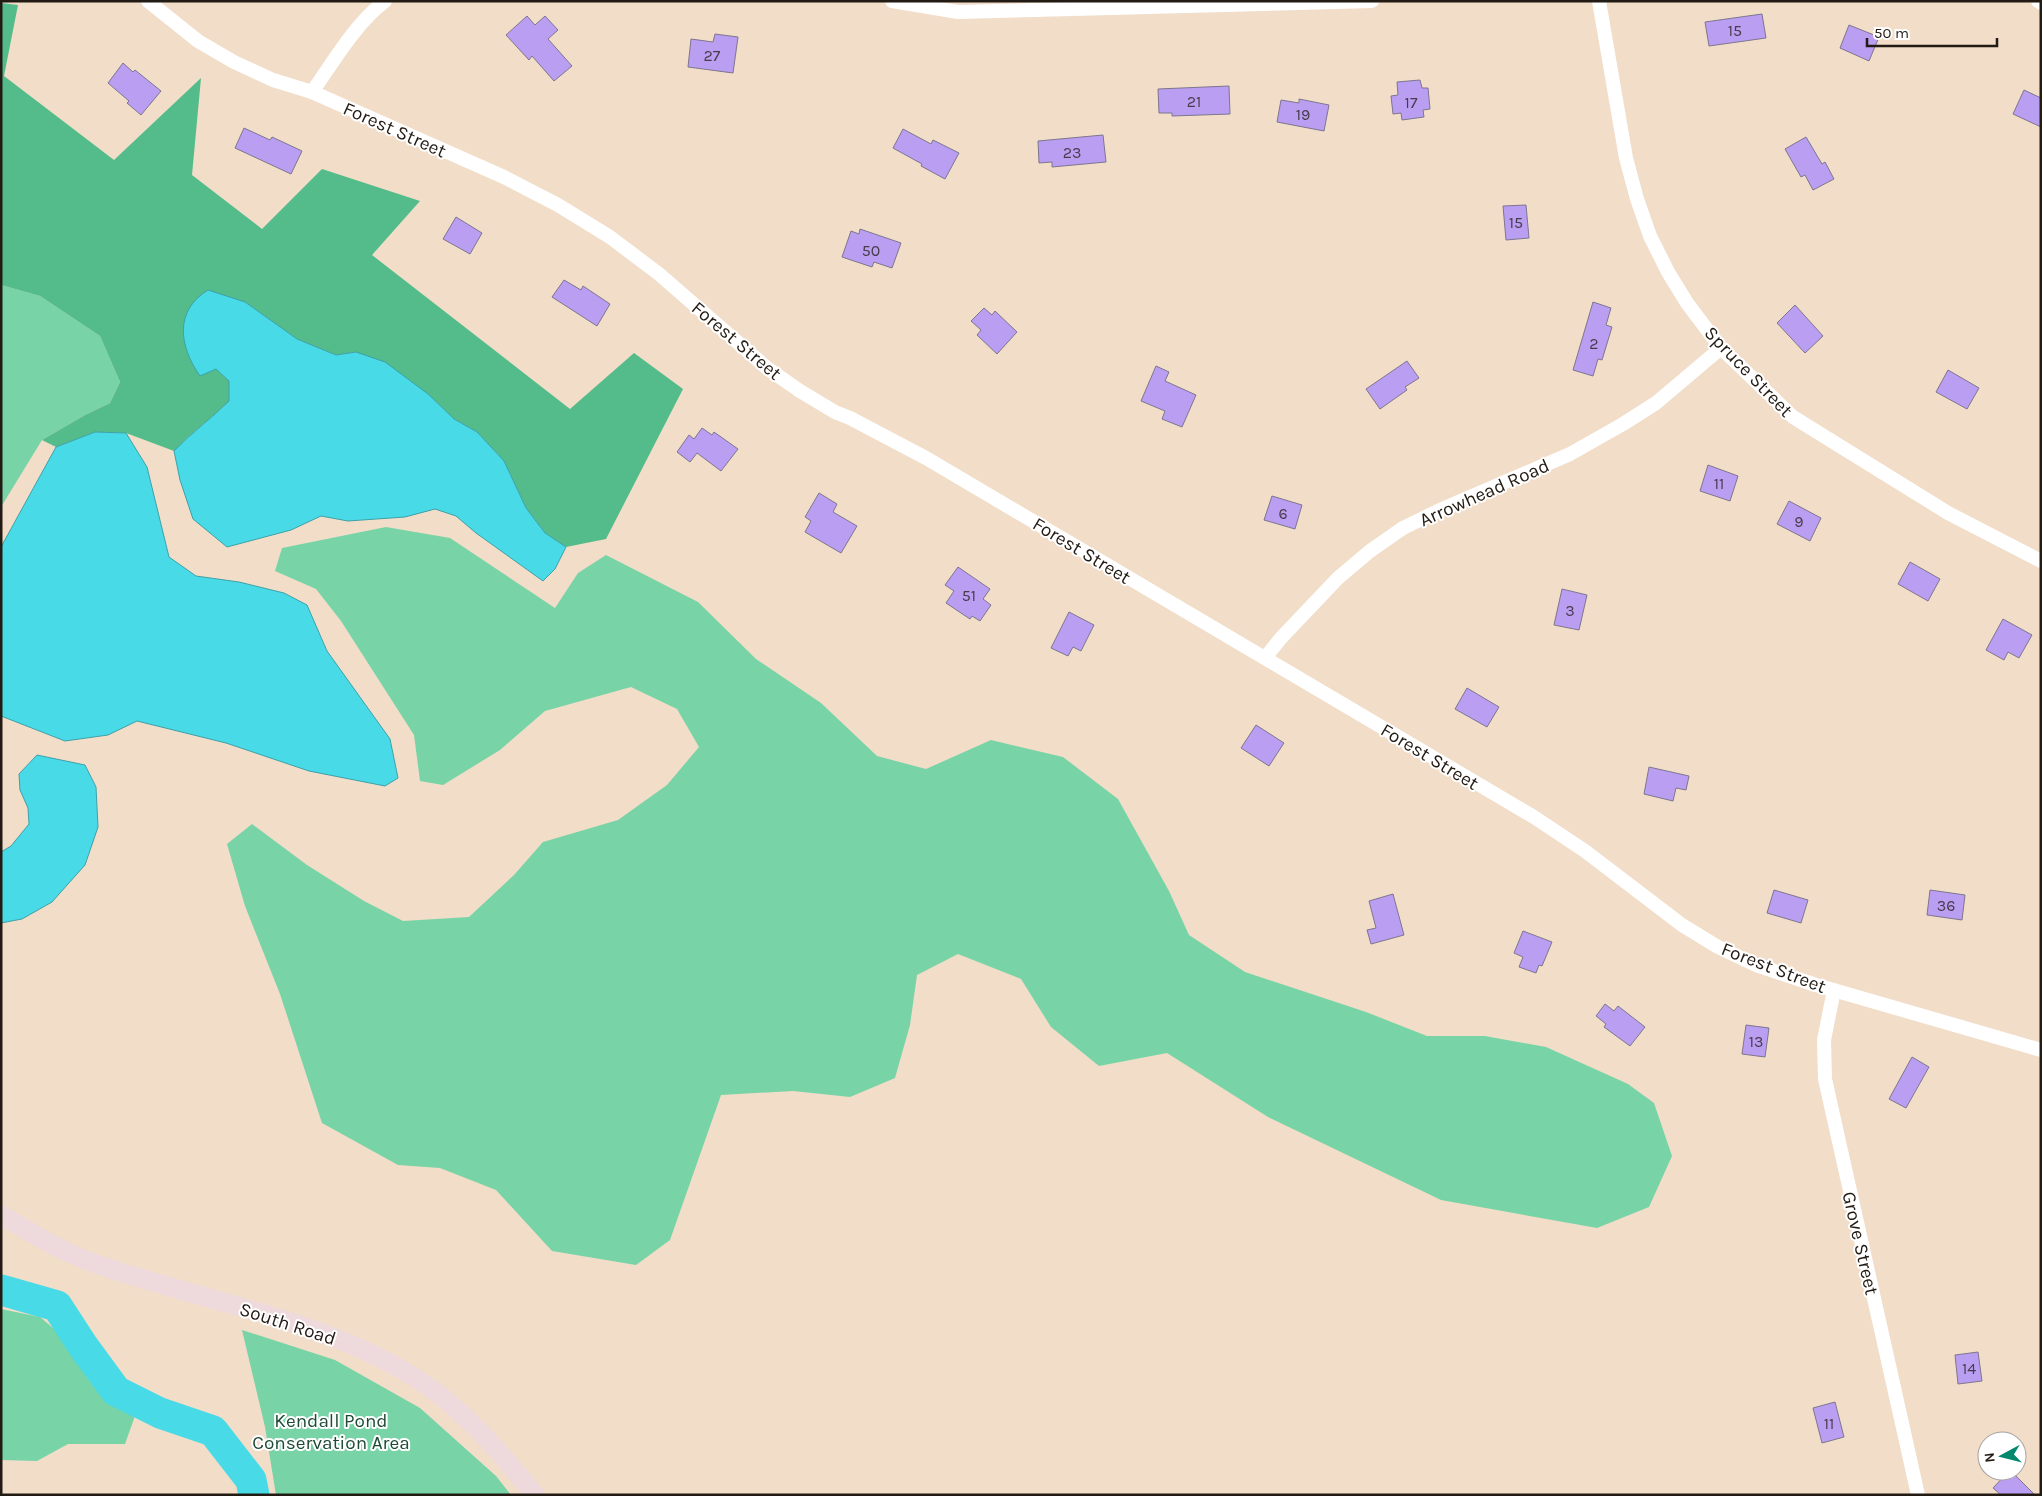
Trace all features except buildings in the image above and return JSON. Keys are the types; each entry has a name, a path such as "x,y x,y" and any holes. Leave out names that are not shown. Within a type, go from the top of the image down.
{"street":[{"name":"Forest Street","path":"148,1 198,42 234,62 273,80 312,92 504,177 558,205 610,237 659,274 767,368 800,391 835,412 926,458 1534,817 1585,850 1682,925 1718,946 1756,965 1834,990 2041,1050"},
{"path":"312,92 351,37 385,1"},
{"path":"892,1 958,12 1372,1"},
{"name":"Spruce Street","path":"1599,1 1626,158 1637,199 1650,236 1668,272 1687,303 1721,348 1793,418 1948,512 2041,561"},
{"name":"Arrowhead Road","path":"1265,658 1281,638 1338,578 1403,528 1570,454 1656,403 1721,348"},
{"name":"Grove Street","path":"1834,990 1824,1040 1825,1079 1918,1495"},
{"name":"South Road","path":"1,1215 89,1262 166,1287 304,1326 342,1340 378,1357 414,1377 447,1400 482,1433 535,1495"}],"green space":[{"path":"1,3 18,5 4,76 114,160 201,78 192,175 262,229 322,169 420,201 372,255 570,409 634,353 683,389 606,539 566,547 545,533 526,508 504,461 477,432 454,419 428,394 356,352 336,355 297,339 245,302 216,369 229,381 229,401 174,451 126,433 95,432 56,447 42,440 110,403 120,382 100,336 40,296 1,285"},
{"path":"1,285 40,296 100,336 120,382 110,403 42,440 1,507"},
{"path":"386,527 450,538 555,608 578,573 606,555 698,602 756,659 821,703 877,756 926,769 991,740 1063,757 1118,799 1169,891 1189,935 1245,972 1366,1012 1427,1036 1485,1036 1546,1047 1628,1084 1654,1103 1672,1156 1649,1207 1597,1228 1441,1200 1268,1117 1167,1053 1099,1066 1051,1027 1021,979 958,954 917,975 910,1025 895,1078 850,1097 793,1091 721,1095 670,1240 636,1265 552,1251 496,1190 440,1168 398,1165 322,1123 280,994 245,906 227,844 252,824 307,865 364,901 403,921 469,917 514,875 543,842 618,820 667,785 699,747 677,709 631,687 545,711 500,750 443,785 420,781 414,735 341,621 316,589 275,571 282,548"},
{"path":"1,1309 40,1317 140,1402 125,1444 68,1444 37,1461 1,1460"},
{"name":"Kendall Pond Conservation Area","path":"242,1330 335,1360 420,1408 496,1476 511,1495 276,1495 265,1427"}],"water":[{"path":"208,290 245,302 297,339 336,355 356,352 385,362 428,394 454,419 477,432 504,461 526,508 545,533 566,547 555,569 543,581 476,533 456,516 435,509 405,517 348,521 321,516 291,530 227,547 193,519 180,480 174,451 229,401 229,381 216,369 200,376 193,365 184,341 183,330 189,308 197,298"},
{"path":"95,432 126,433 147,467 169,557 196,576 239,582 284,593 307,605 327,651 390,739 398,778 385,786 309,771 226,743 137,721 108,735 65,741 1,716 1,547 56,447"},
{"path":"37,755 85,765 96,787 98,827 85,865 52,902 22,919 1,923 1,852 11,846 29,824 28,808 20,790 19,774"}],"waterway":[{"path":"1,1290 57,1306 116,1391 160,1413 213,1431 251,1480 254,1495"}]}
